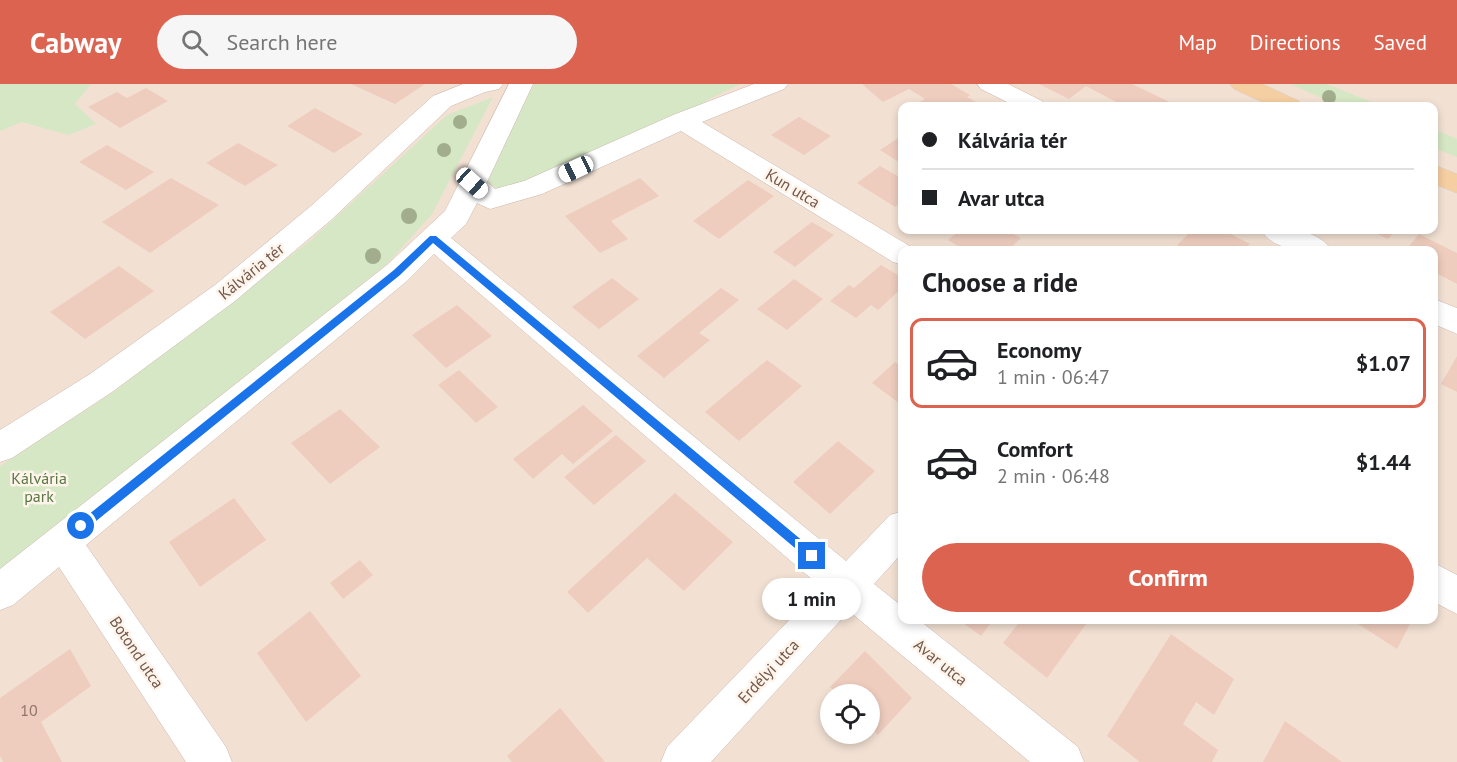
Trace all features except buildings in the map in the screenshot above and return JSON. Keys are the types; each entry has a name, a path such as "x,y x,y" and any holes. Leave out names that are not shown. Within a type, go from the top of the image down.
{"main road":[{"path":"1242,84 1281,102"},
{"path":"1438,176 1457,184"}],"street":[{"name":"Kálvária tér","path":"0,448 101,383 225,293 321,213 442,101 490,84"},
{"path":"0,592 397,273 456,217 521,84"},
{"path":"472,183 490,200 533,188 682,121 776,84"},
{"path":"989,84 1025,102"},
{"name":"Kun utca","path":"682,121 898,252"},
{"path":"1283,234 1309,246"},
{"name":"Avar utca","path":"433,238 848,586 1063,762"},
{"path":"1438,312 1457,322"},
{"name":"Erdélyi utca","path":"682,762 898,532"},
{"name":"Botond utca","path":"63,541 211,762"},
{"path":"1438,584 1457,596"}],"shaded area":[{"path":"0,84 1457,84 1457,762 0,762"}],"green space":[{"path":"0,84 91,84 75,104 96,124 68,135 22,122 0,131"},
{"path":"534,84 740,84 707,100 705,105 510,190 499,190 489,183 489,170"},
{"path":"1290,84 1327,84 1371,102 1331,102"},
{"name":"Kálvária park","path":"493,97 432,214 387,264 0,571 0,466 115,391 311,240 447,115"},
{"path":"1438,131 1457,139 1457,157 1438,150"}],"route":[{"path":"81,526 397,273 433,238 812,556"}]}
